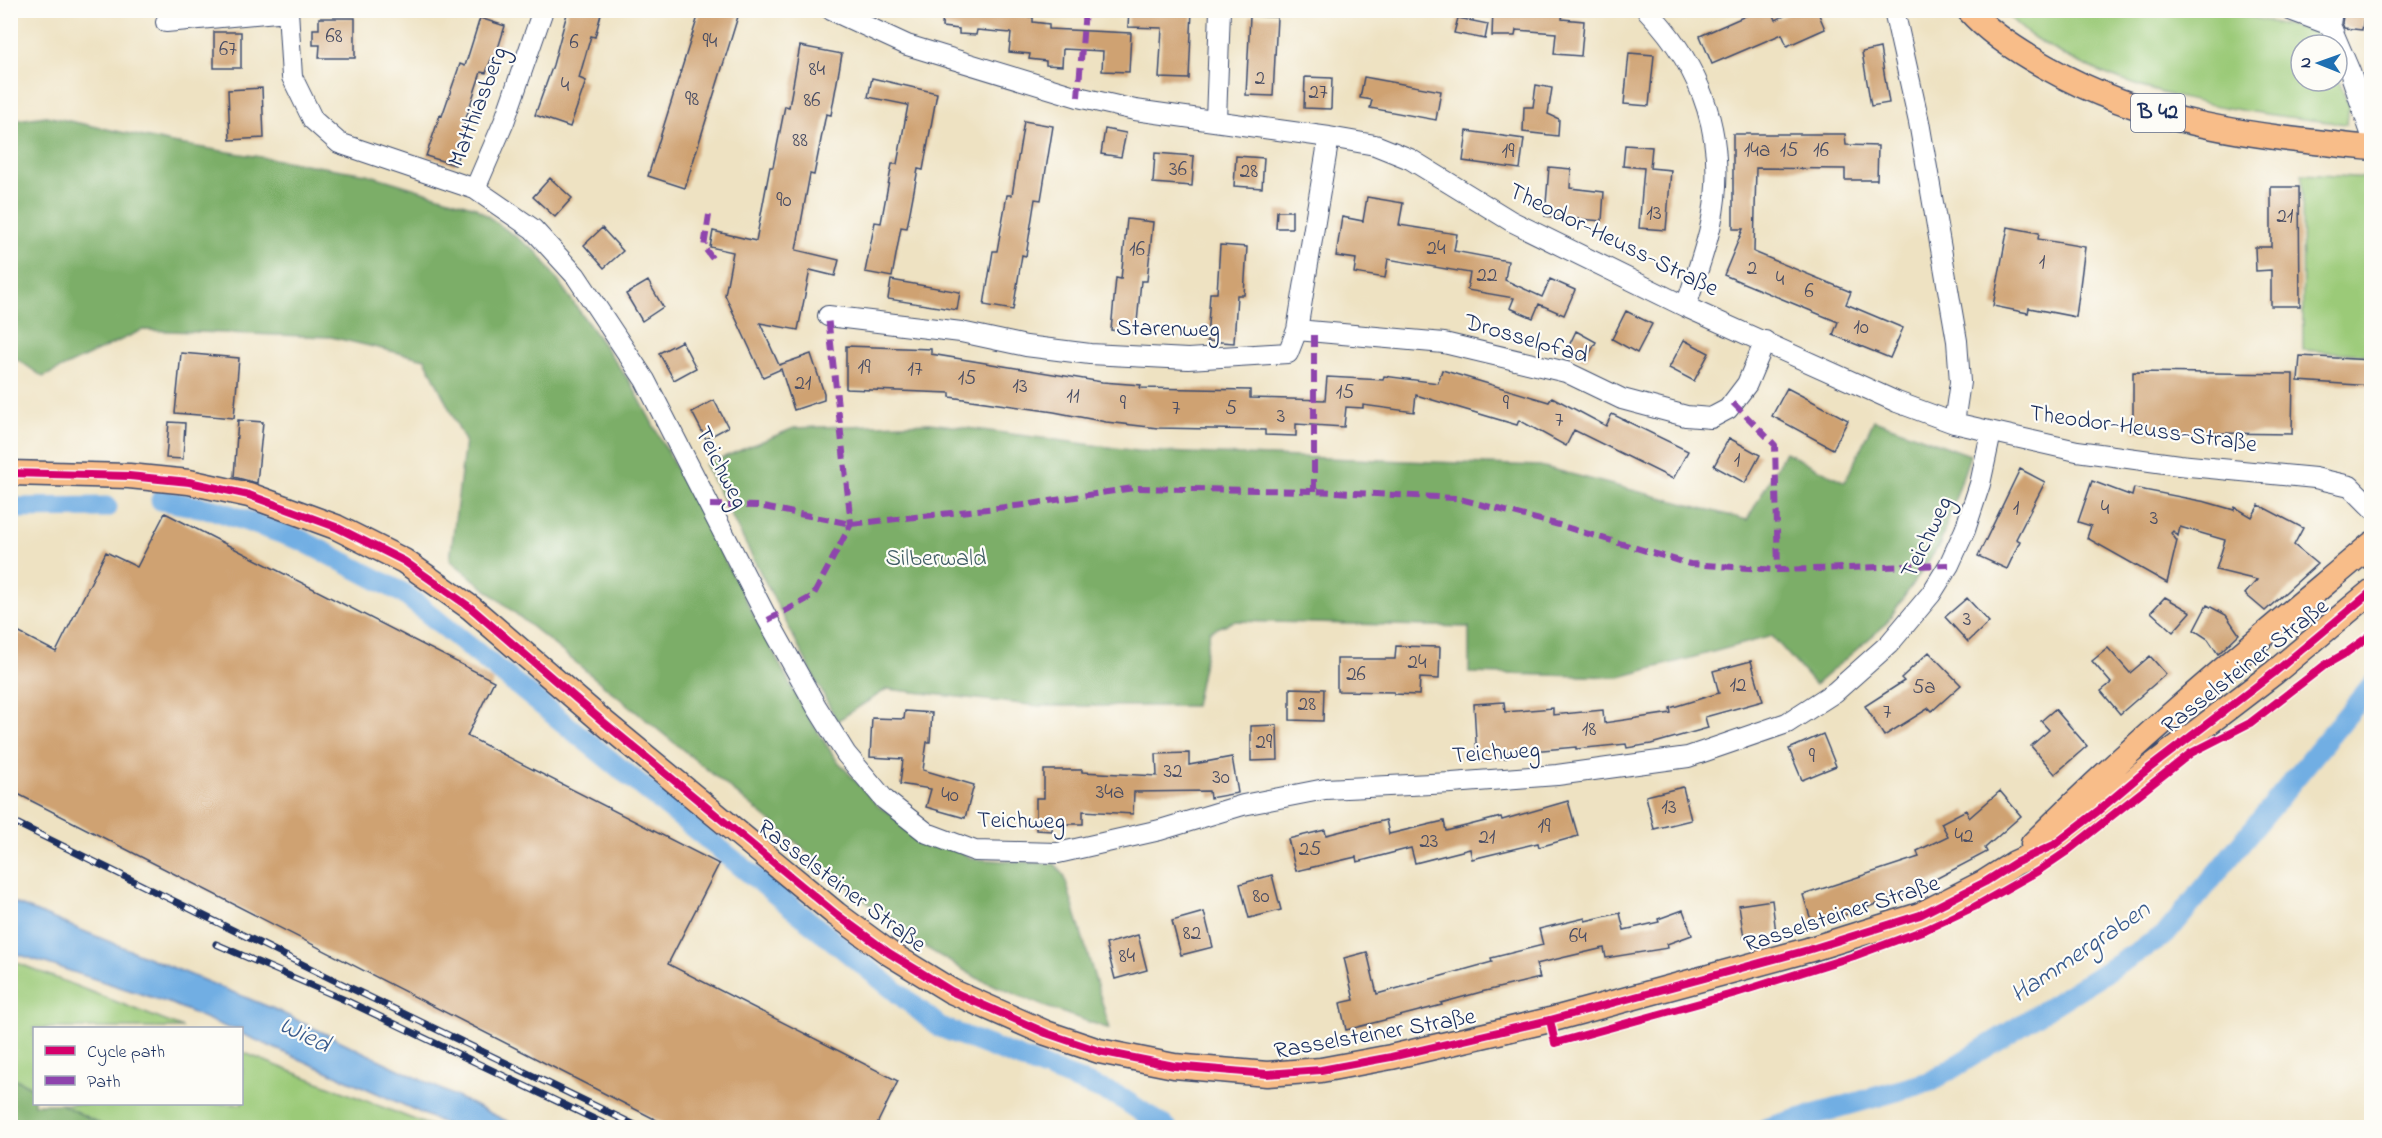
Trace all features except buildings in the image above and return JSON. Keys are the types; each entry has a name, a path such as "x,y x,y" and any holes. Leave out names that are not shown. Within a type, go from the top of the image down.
{"main road":[{"name":"B 42","path":"1969,10 1998,36 2035,61 2121,102 2200,126 2273,138 2372,148"},
{"name":"Rasselsteiner Straße","path":"10,473 129,476 189,482 249,495 336,527 404,561 471,608 601,720 836,914 889,953 951,991 1046,1034 1098,1051 1174,1066 1267,1074 1321,1070 1391,1057 1550,1020 1808,950 1920,915 2054,844 2275,672 2372,591"},
{"name":"Rasselsteiner Straße","path":"2015,863 2124,758 2229,665 2372,544"}],"street":[{"name":"Matthiasberg","path":"475,189 504,122 543,10"},
{"name":"Theodor-Heuss-Straße","path":"831,10 907,45 1078,97 1135,110 1216,120 1375,146 1410,159 1511,221 1686,307 1897,402 1954,423 1991,433 2099,454 2179,465 2315,478 2350,486 2372,508"},
{"path":"1216,120 1220,10"},
{"path":"1647,10 1678,45 1692,71 1712,123 1718,160 1711,224 1686,307"},
{"path":"1894,10 1919,122 1957,341 1960,382 1954,423"},
{"path":"2290,10 2331,18 2372,136"},
{"name":"Teichweg","path":"166,22 288,11 292,77 313,120 339,143 475,189 533,229 568,268 645,380 768,620 846,754 885,800 927,833 975,850 1058,853 1160,830 1243,805 1325,789 1557,775 1689,757 1788,723 1835,692 1889,644 1931,594 1949,565 1965,530 1980,484 1991,433"},
{"name":"Starenweg","path":"828,316 961,332 1026,346 1090,354 1188,359 1288,353 1298,330 1329,137"},
{"name":"Drosselpfad","path":"1298,330 1444,343 1566,372 1622,399 1686,416 1711,418 1728,409 1747,384 1765,341"}],"green space":[{"path":"2002,11 2225,11 2319,33 2289,33 2289,93 2344,93 2349,106 2347,124 2225,107 2145,88 2107,75 2069,58 2029,34"},
{"path":"46,116 172,143 367,174 475,207 538,253 632,385 805,712 835,758 879,807 973,859 1055,864 1064,875 1110,1029 1046,1007 977,978 908,937 780,829 450,560 465,441 425,359 331,337 142,330 43,377 17,359 11,362 10,121"},
{"path":"2302,174 2371,178 2371,355 2303,350"},
{"name":"Silberwald","path":"1874,420 1970,455 1940,544 1885,625 1815,685 1772,636 1620,677 1469,673 1469,627 1234,621 1210,631 1195,706 1039,706 887,689 837,721 705,465 794,428 930,423 1137,451 1540,466 1747,520 1785,452 1845,482"},
{"path":"10,960 180,1027 33,1027 33,1088 11,1076"},
{"path":"243,1052 433,1127 106,1127 63,1105 243,1105"},
{"path":"10,1076 33,1088 33,1105 63,1105 106,1127 11,1127"}],"water":[{"name":"Wied","path":"10,901 274,1009 519,1127 451,1127 243,1034 243,1027 226,1027 172,1004 11,952"}],"waterway":[{"name":"Hammergraben","path":"161,500 215,510 301,540 403,593 940,1027 1118,1096 1167,1128"},
{"name":"Hammergraben","path":"10,508 107,507"},
{"name":"Hammergraben","path":"1767,1128 1932,1081 2166,934 2372,685"}],"railway":[{"path":"10,820 641,1128"},
{"path":"216,944 345,1000 613,1128"}],"marked path":[{"path":"1078,97 1085,10"},
{"path":"709,215 704,247 712,258"},
{"path":"768,620 813,596 851,524 828,316"},
{"path":"1314,332 1314,491"},
{"path":"1733,403 1775,445 1778,570"},
{"path":"710,505 758,506 851,524 1024,505 1133,488 1314,491 1456,498 1552,523 1690,564 1778,570 1949,565"}],"cycle path":[{"path":"10,473 129,476 189,482 249,495 336,527 404,561 471,608 601,720 836,914 889,953 951,991 1046,1033 1099,1051 1174,1066 1267,1074 1321,1070 1391,1057 1550,1020 1808,950 1920,915 1985,882 2015,863 2054,845 2143,773 2275,672 2372,591"},
{"path":"1550,1020 1555,1043 1736,993 1854,956 1927,929 1974,907 2038,871 2066,852 2191,753 2250,723 2325,665 2372,634"}]}
